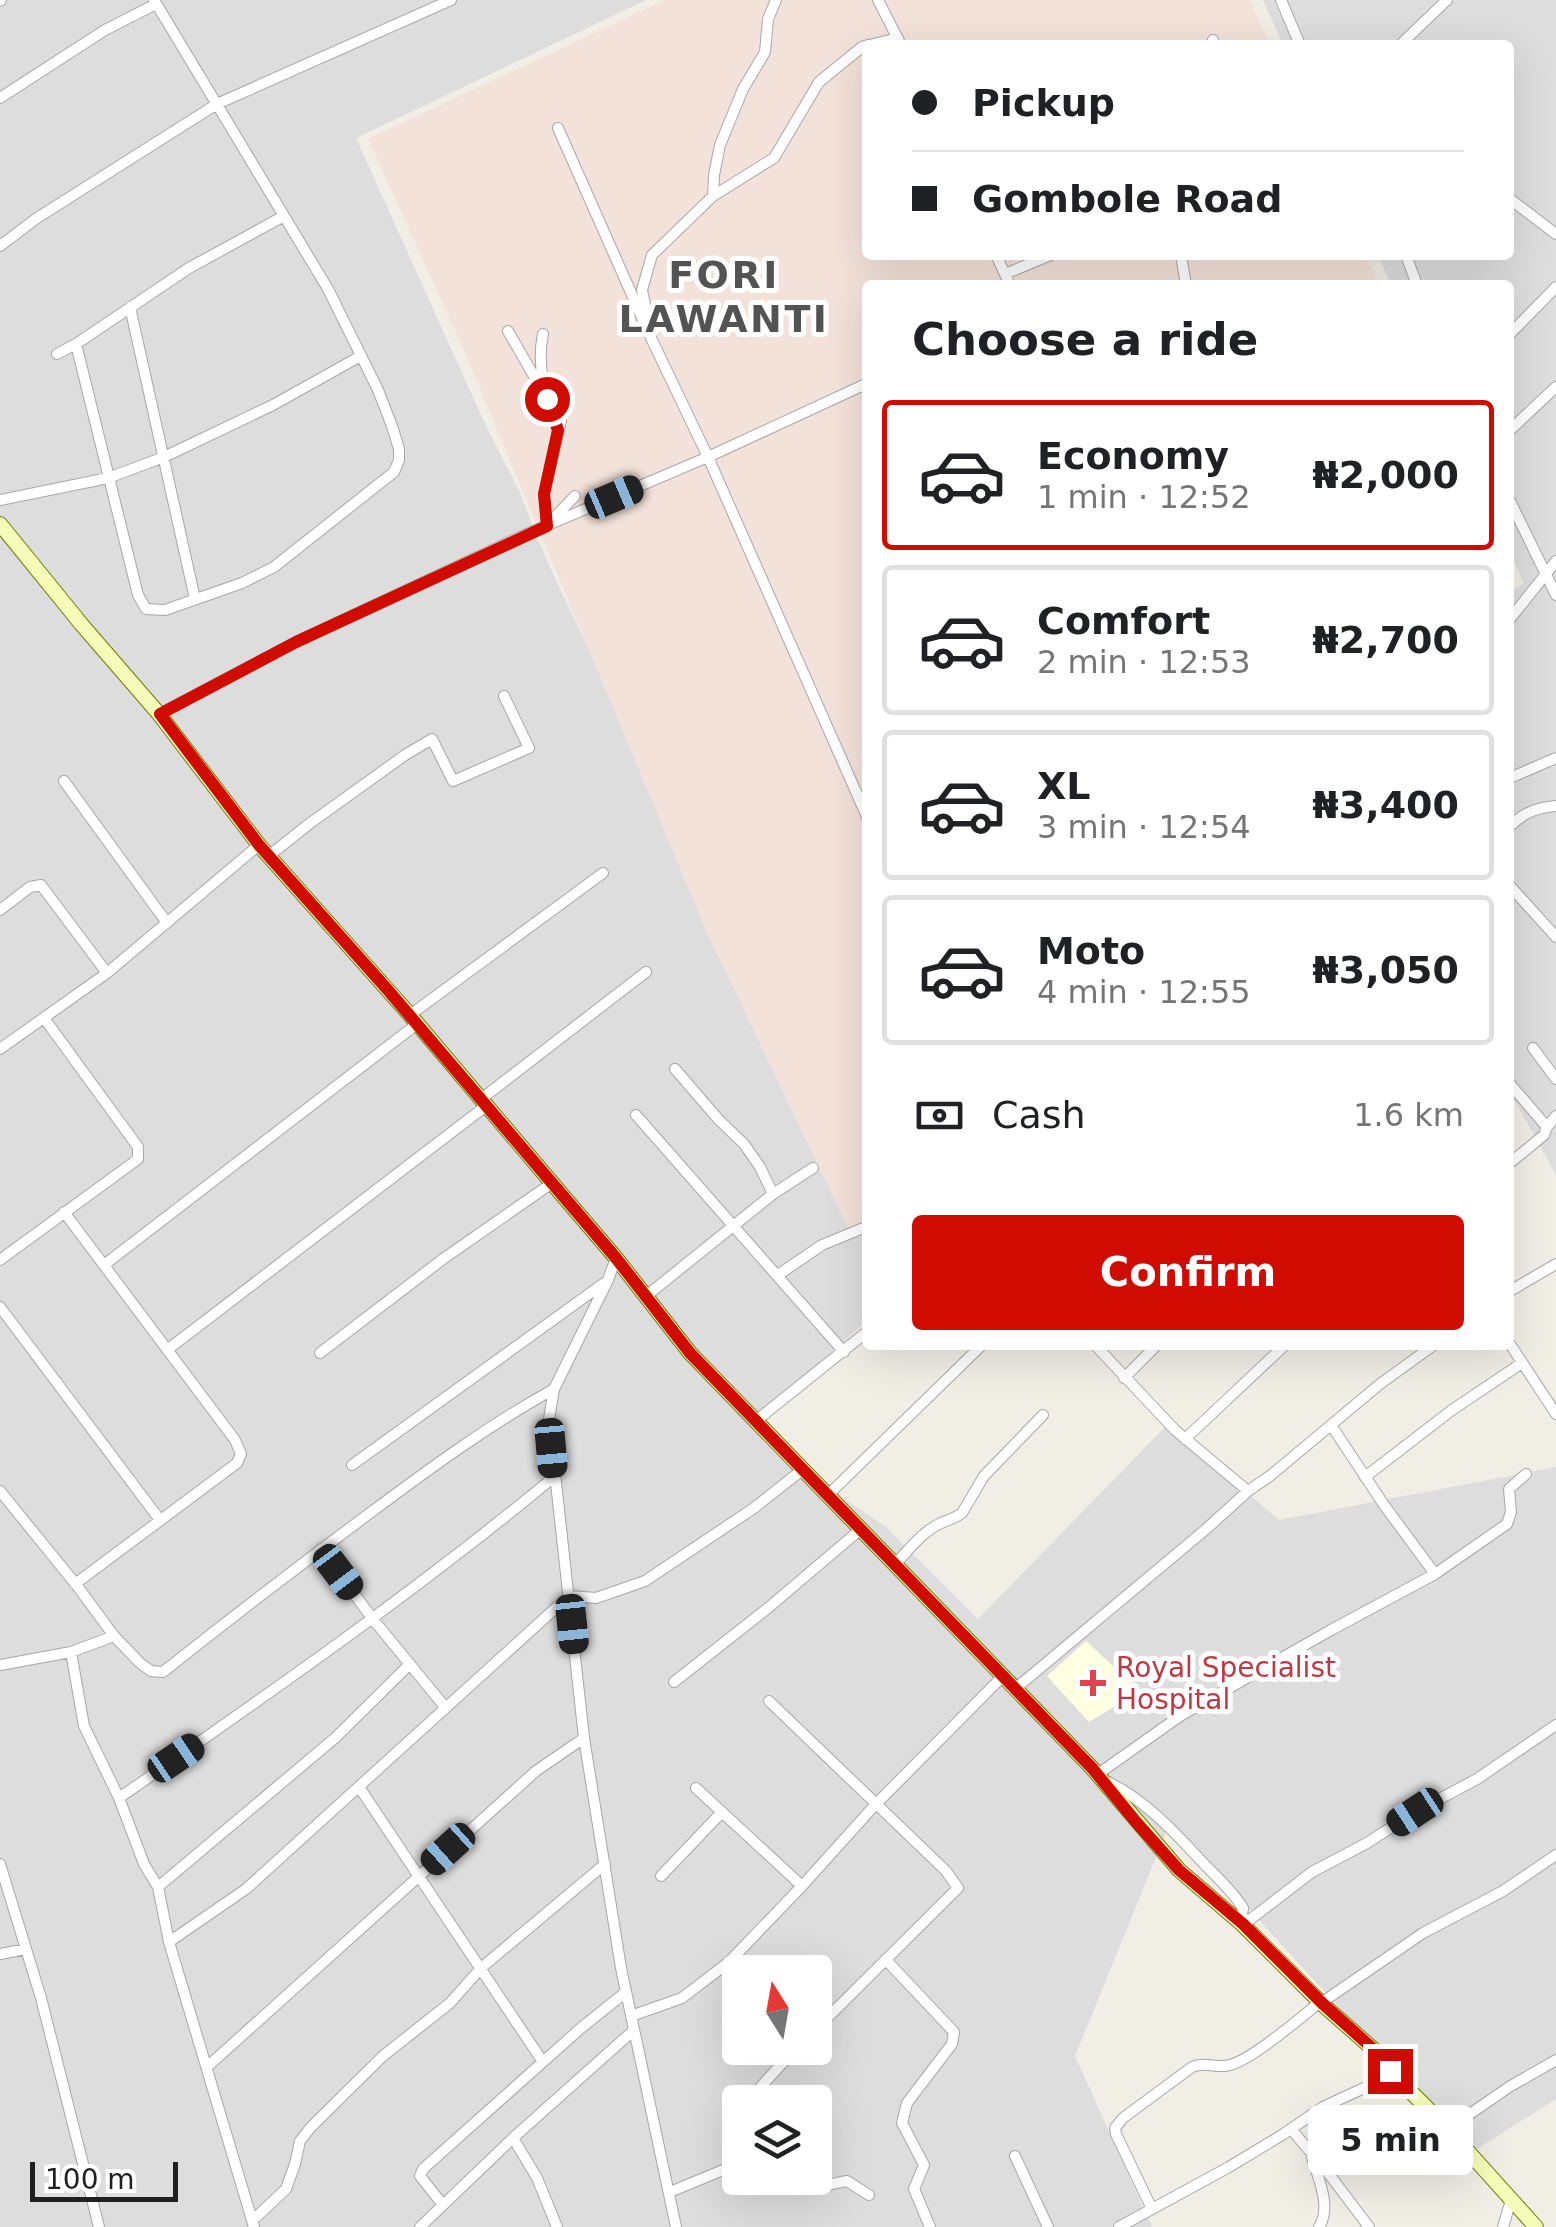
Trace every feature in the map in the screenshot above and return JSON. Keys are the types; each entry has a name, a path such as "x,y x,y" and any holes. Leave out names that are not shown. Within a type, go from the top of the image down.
{"street":[{"path":"0,246 37,218 217,104 451,0"},
{"path":"713,196 720,144 743,88 765,52 768,19 776,0"},
{"path":"878,0 899,40"},
{"path":"1296,0 1283,4 1298,40"},
{"path":"1405,40 1447,0"},
{"path":"0,98 155,2 328,289 378,390 399,448 399,460 394,472 274,567 242,583 165,610 146,609 138,596 76,344"},
{"path":"652,340 642,290 652,255 713,196 774,158 819,82 862,47"},
{"path":"558,128 862,805"},
{"path":"1514,202 1556,234"},
{"path":"57,354 188,268 284,216"},
{"path":"1007,279 1042,260"},
{"path":"1514,330 1556,287"},
{"path":"130,307 195,599"},
{"path":"508,331 559,425 544,494 547,526"},
{"path":"543,334 540,372 547,399"},
{"path":"0,500 108,478 164,457 273,405 360,357"},
{"path":"160,714 296,642 862,387"},
{"path":"1514,427 1553,395"},
{"path":"547,526 574,496"},
{"path":"1514,509 1556,595"},
{"path":"0,524 160,714 265,850 616,1258 690,1353 1100,1777 1179,1870 1381,2056 1390,2071 1536,2227"},
{"path":"1514,615 1556,561"},
{"path":"0,1049 265,850 432,739 453,781 529,748 504,696"},
{"path":"1514,776 1556,758"},
{"path":"64,782 167,923"},
{"path":"1514,823 1538,808 1556,806"},
{"path":"104,1265 603,873"},
{"path":"0,910 30,887 40,886 106,973"},
{"path":"1514,890 1555,934"},
{"path":"168,1350 646,972"},
{"path":"0,1260 138,1159 138,1147 44,1018"},
{"path":"1533,1048 1556,1079"},
{"path":"675,1069 744,1144 773,1194"},
{"path":"1514,1089 1547,1126"},
{"path":"636,1116 844,1352"},
{"path":"1514,1160 1544,1135 1556,1116"},
{"path":"645,1297 773,1194 813,1168"},
{"path":"320,1353 443,1259 552,1183"},
{"path":"64,1212 242,1454 237,1463 76,1584"},
{"path":"778,1275 822,1245 862,1228"},
{"path":"616,1258 554,1389 548,1418 584,1738 626,1992 676,2227"},
{"path":"1514,1289 1556,1264"},
{"path":"352,1465 608,1280"},
{"path":"0,1307 160,1520"},
{"path":"758,1420 862,1337"},
{"path":"828,1495 977,1350"},
{"path":"1099,1350 1185,1439 1248,1491"},
{"path":"1124,1378 1152,1350"},
{"path":"1185,1439 1280,1350"},
{"path":"1015,1689 1248,1491 1427,1350"},
{"path":"1514,1350 1556,1414"},
{"path":"1365,1477 1522,1362"},
{"path":"1,1493 114,1636 140,1664 163,1672 442,1459 554,1389"},
{"path":"895,1564 919,1538 962,1513 984,1476 1044,1415"},
{"path":"1330,1425 1434,1574"},
{"path":"168,1942 246,1889 569,1596 596,1598 645,1582 754,1508 802,1470"},
{"path":"1100,1777 1180,1716 1391,1600 1506,1524 1511,1512 1509,1489 1526,1474"},
{"path":"119,1798 290,1680 554,1477"},
{"path":"674,1682 861,1529"},
{"path":"321,1550 445,1707"},
{"path":"0,1664 72,1652 114,1636"},
{"path":"72,1652 84,1726 119,1798 144,1864 158,1887 168,1942 253,2224"},
{"path":"158,1887 335,1738 410,1664"},
{"path":"736,1955 1002,1676"},
{"path":"769,1701 958,1888 832,2013"},
{"path":"1242,1924 1312,1872 1367,1844 1415,1812 1554,1733"},
{"path":"207,2067 536,1772 584,1738"},
{"path":"1100,1777 1127,1791 1155,1813 1199,1858 1240,1903 1242,1924"},
{"path":"359,1787 543,2062"},
{"path":"696,1788 802,1886"},
{"path":"661,1876 722,1812"},
{"path":"1152,2209 1116,2134 1123,2118 1192,2067 1201,2063 1222,2066 1243,2060 1423,1933 1504,1892 1556,1855"},
{"path":"0,1864 99,2227"},
{"path":"253,2224 286,2189 300,2141 311,2127 384,2056 450,2003 481,1968 605,1864"},
{"path":"0,1954 26,1948"},
{"path":"886,1960 954,2032 952,2044 907,2103 902,2123 924,2165 914,2189 930,2227"},
{"path":"631,2016 682,1998 722,1967"},
{"path":"443,2205 420,2173 626,1992"},
{"path":"420,2227 634,2030"},
{"path":"1445,2126 1556,2060"},
{"path":"762,2085 781,2065"},
{"path":"1542,2070 1556,2072"},
{"path":"1118,2227 1229,2167 1323,2107 1390,2071"},
{"path":"1290,2129 1368,2227"},
{"path":"513,2138 537,2178 557,2227"},
{"path":"1311,2152 1324,2199 1325,2218 1319,2227"},
{"path":"1015,2156 1048,2227"},
{"path":"670,2192 722,2170"},
{"path":"832,2185 847,2181 869,2194"},
{"path":"1503,2227 1510,2200"}],"shaded area":[{"path":"0,0 646,0 356,138 521,495 555,578 862,1228 862,1325 758,1420 802,1470 886,1527 978,1619 1167,1425 1279,1520 1556,1467 1556,2099 1472,2152 1170,1823 1075,2056 1152,2227 0,2227"},
{"path":"665,0 1250,0 1268,40 862,40 862,260 1368,260 1377,280 862,280 862,1225 850,1232 706,931 463,348 368,139"},
{"path":"1263,0 1556,0 1556,1175 1514,1099 1514,589 1524,584 1514,561 1514,280 1389,280 1380,260 1514,260 1514,40 1281,40"},
{"name":"Royal Specialist Hospital","path":"1086,1641 1140,1691 1089,1722 1047,1676"}],"place":[{"name":"Royal Specialist Hospital","path":"1093,1683"}],"district":[{"name":"FORI LAWANTI","path":"724,297"}],"route":[{"path":"547,399 558,430 544,494 547,526 296,642 160,714 259,845 616,1258 690,1353 1092,1768 1179,1870 1243,1924 1381,2056 1390,2071"}]}
